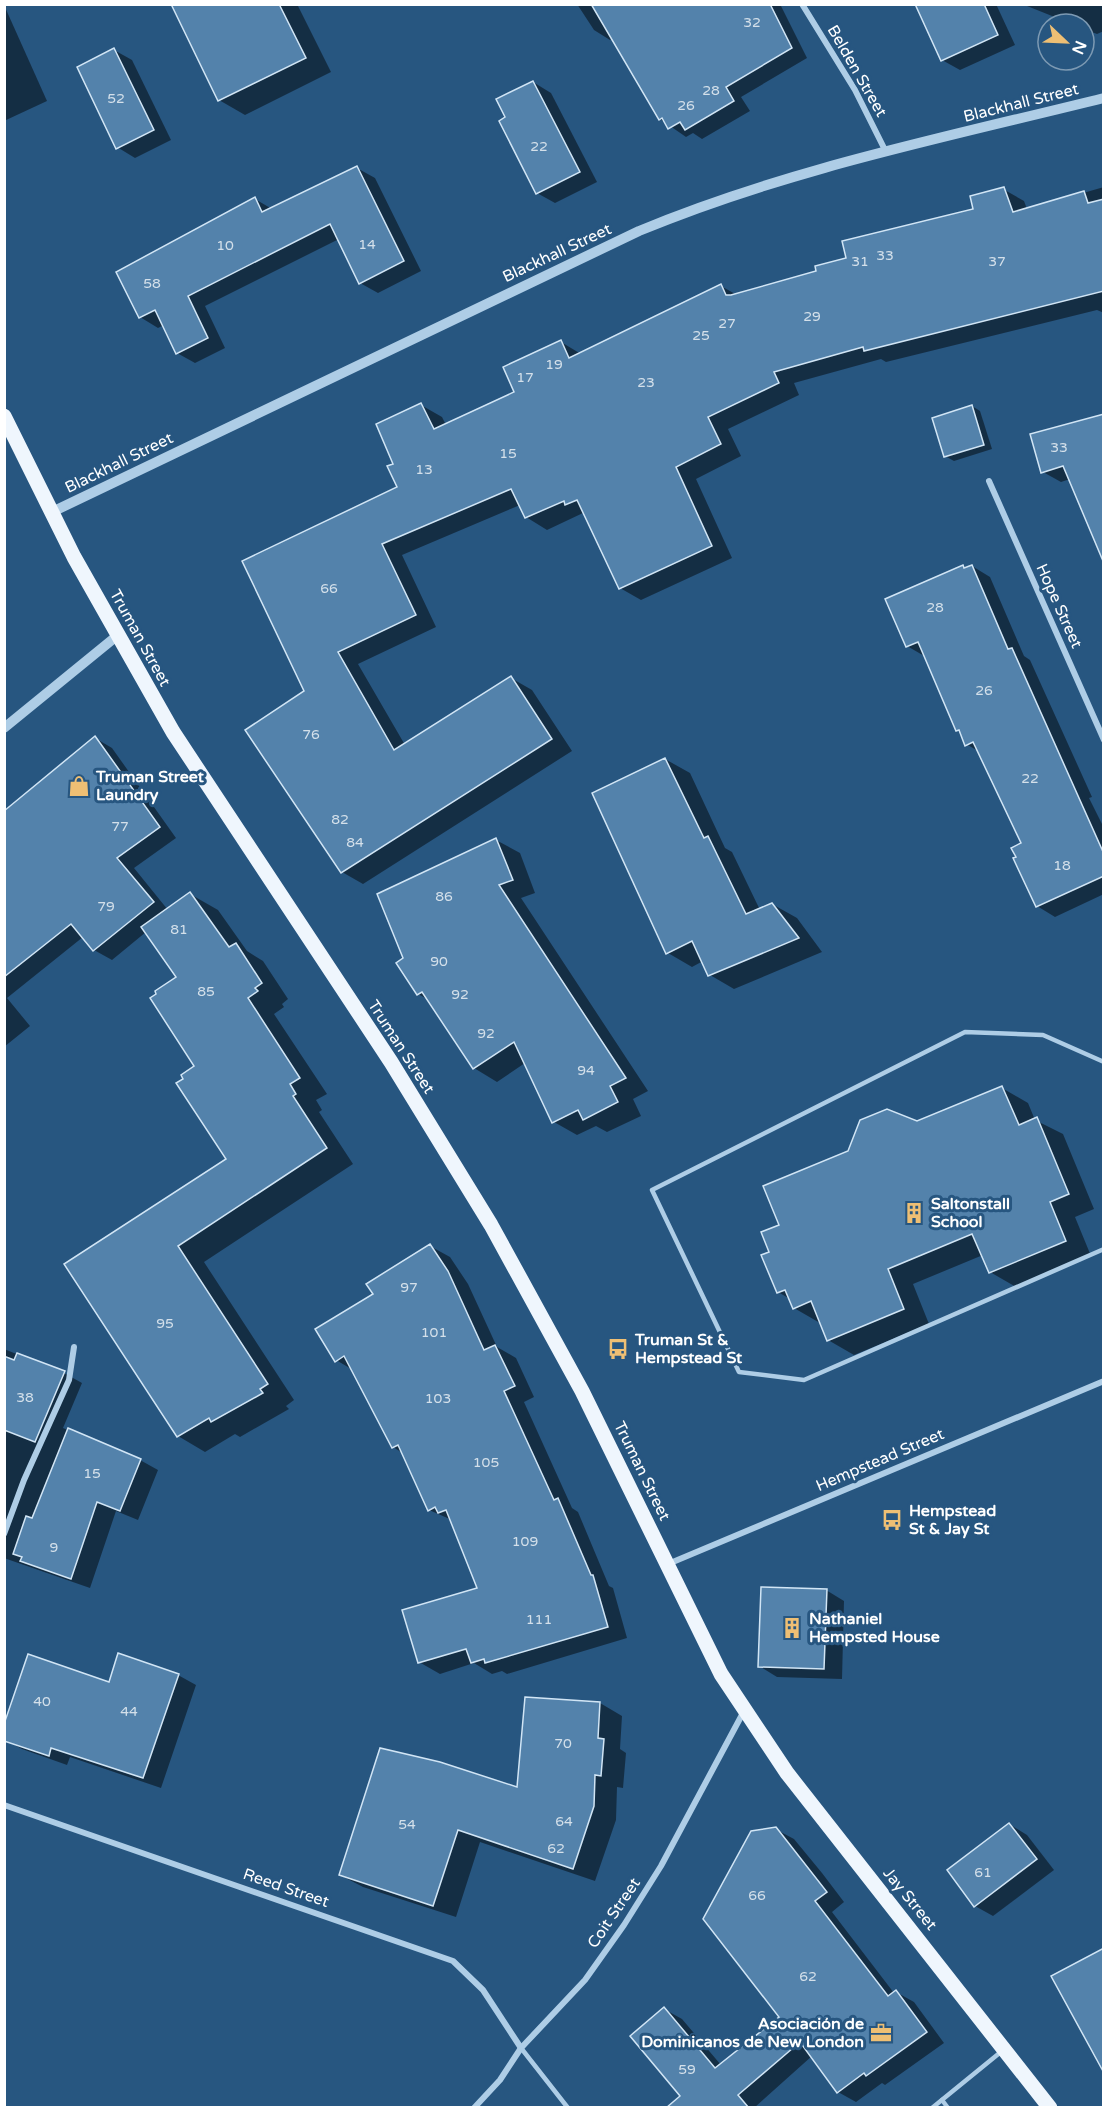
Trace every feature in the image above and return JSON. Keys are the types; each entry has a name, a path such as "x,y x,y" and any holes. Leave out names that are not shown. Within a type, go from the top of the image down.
{"main road":[{"name":"Truman Street","path":"4,416 52,512 173,732 391,1062 491,1225 582,1391 693,1619 744,1710"},
{"name":"Jay Street","path":"744,1710 786,1773 1006,2048 1050,2108"}],"street":[{"name":"Belden Street","path":"802,4 855,90 887,153"},
{"name":"Blackhall Street","path":"52,512 639,231 700,206 767,183 1104,98"},
{"name":"Hope Street","path":"989,482 1104,741"},
{"path":"4,728 118,635"},
{"path":"4,1534 24,1480 69,1380 74,1347"},
{"name":"Hempstead Street","path":"668,1564 1104,1381"},
{"name":"Coit Street","path":"477,2107 500,2080 521,2048 585,1980 624,1925 661,1866 744,1710"},
{"name":"Reed Street","path":"4,1805 453,1960 483,1989 521,2048"}],"lane":[{"path":"1104,1062 1043,1035 965,1032 652,1190 740,1372 804,1380 1104,1249"},
{"path":"521,2048 568,2108"},
{"path":"932,2108 1006,2048"},
{"path":"942,2100 948,2108"}],"building":[{"path":"171,4 279,4 306,58 218,101"},
{"path":"591,4 770,4 792,48 726,87 734,101 685,130 680,122 668,129 662,118 659,120"},
{"path":"915,4 984,4 998,35 941,61"},
{"path":"114,48 154,130 116,149 77,67"},
{"path":"533,81 580,172 536,194 499,121 505,117 496,99"},
{"path":"357,166 404,261 359,284 330,224 188,296 208,338 176,354 155,310 139,318 116,272 255,197 262,212"},
{"path":"1004,187 1013,212 1084,191 1088,203 1104,199 1104,291 864,351 863,347 774,372 779,383 708,417 721,444 676,467 712,546 619,589 577,500 565,505 564,501 525,518 511,489 382,544 416,615 338,652 394,750 511,676 552,739 341,873 245,730 304,691 242,561 397,487 387,466 393,464 376,424 421,403 434,429 514,392 503,367 561,340 569,358 721,284 726,295 731,295 816,271 815,266 846,258 842,241 973,209 970,196"},
{"path":"972,405 984,445 944,457 932,418"},
{"path":"1104,414 1103,561 1063,466 1041,473 1030,434"},
{"path":"963,565 964,568 972,565 1008,649 1012,648 1104,854 1104,876 1036,907 1013,858 1016,857 1011,848 1021,843 973,742 965,746 959,730 956,731 918,642 906,647 885,599"},
{"path":"95,736 160,827 117,858 154,902 93,951 71,924 4,977 4,811"},
{"path":"665,758 704,838 708,836 746,914 772,903 799,938 708,976 692,941 666,954 592,793"},
{"path":"496,838 513,880 499,885 626,1078 610,1086 618,1102 583,1120 578,1110 552,1123 514,1042 473,1069 422,992 417,995 396,963 403,958 377,894"},
{"path":"190,892 229,947 236,943 262,983 255,988 258,991 248,998 300,1078 290,1084 296,1094 293,1096 327,1148 178,1246 268,1384 260,1389 263,1393 211,1422 209,1418 177,1437 64,1264 226,1159 176,1083 183,1079 181,1075 194,1066 150,998 156,994 155,991 176,977 141,927"},
{"name":"Saltonstall School","path":"1002,1086 1019,1125 1037,1117 1069,1194 1050,1202 1066,1241 989,1273 972,1234 888,1269 904,1309 827,1341 811,1301 793,1309 785,1290 777,1293 761,1255 769,1252 761,1232 779,1225 763,1186 848,1151 860,1120 887,1109 917,1121"},
{"path":"430,1244 448,1271 484,1350 495,1345 515,1386 504,1391 554,1500 558,1498 591,1575 593,1575 608,1627 485,1663 484,1659 471,1663 466,1649 418,1663 402,1610 477,1588 446,1510 438,1513 435,1507 428,1511 398,1445 392,1448 344,1356 335,1362 315,1329 373,1294 366,1284"},
{"path":"17,1353 65,1371 35,1442 4,1430 4,1356 14,1360"},
{"path":"68,1428 141,1459 120,1511 97,1502 71,1579 20,1561 22,1557 13,1554 26,1516 32,1518"},
{"name":"Nathaniel Hempsted House","path":"761,1587 827,1589 824,1669 758,1667"},
{"path":"118,1653 179,1674 143,1778 51,1748 49,1756 4,1741 4,1724 28,1654 109,1682"},
{"path":"525,1697 600,1702 598,1738 604,1739 601,1776 595,1775 594,1806 573,1869 458,1830 433,1906 339,1875 380,1748 440,1762 517,1787"},
{"path":"1009,1823 1037,1859 974,1907 947,1870"},
{"path":"776,1827 827,1892 815,1901 888,1996 896,1990 927,2032 866,2076 864,2073 837,2093 800,2042 738,2095 749,2108 666,2108 680,2096 630,2036 664,2007 715,2068 779,2017 703,1919 751,1831"},
{"path":"1104,1948 1104,2073 1051,1976"}],"place":[{"name":"Truman Street Laundry","path":"79,786"},
{"name":"Saltonstall School","path":"914,1213"},
{"name":"Truman St & Hempstead St","path":"618,1349"},
{"name":"Hempstead St & Jay St","path":"892,1520"},
{"name":"Nathaniel Hempsted House","path":"792,1628"},
{"name":"Asociación de Dominicanos de New London","path":"881,2033"}]}
